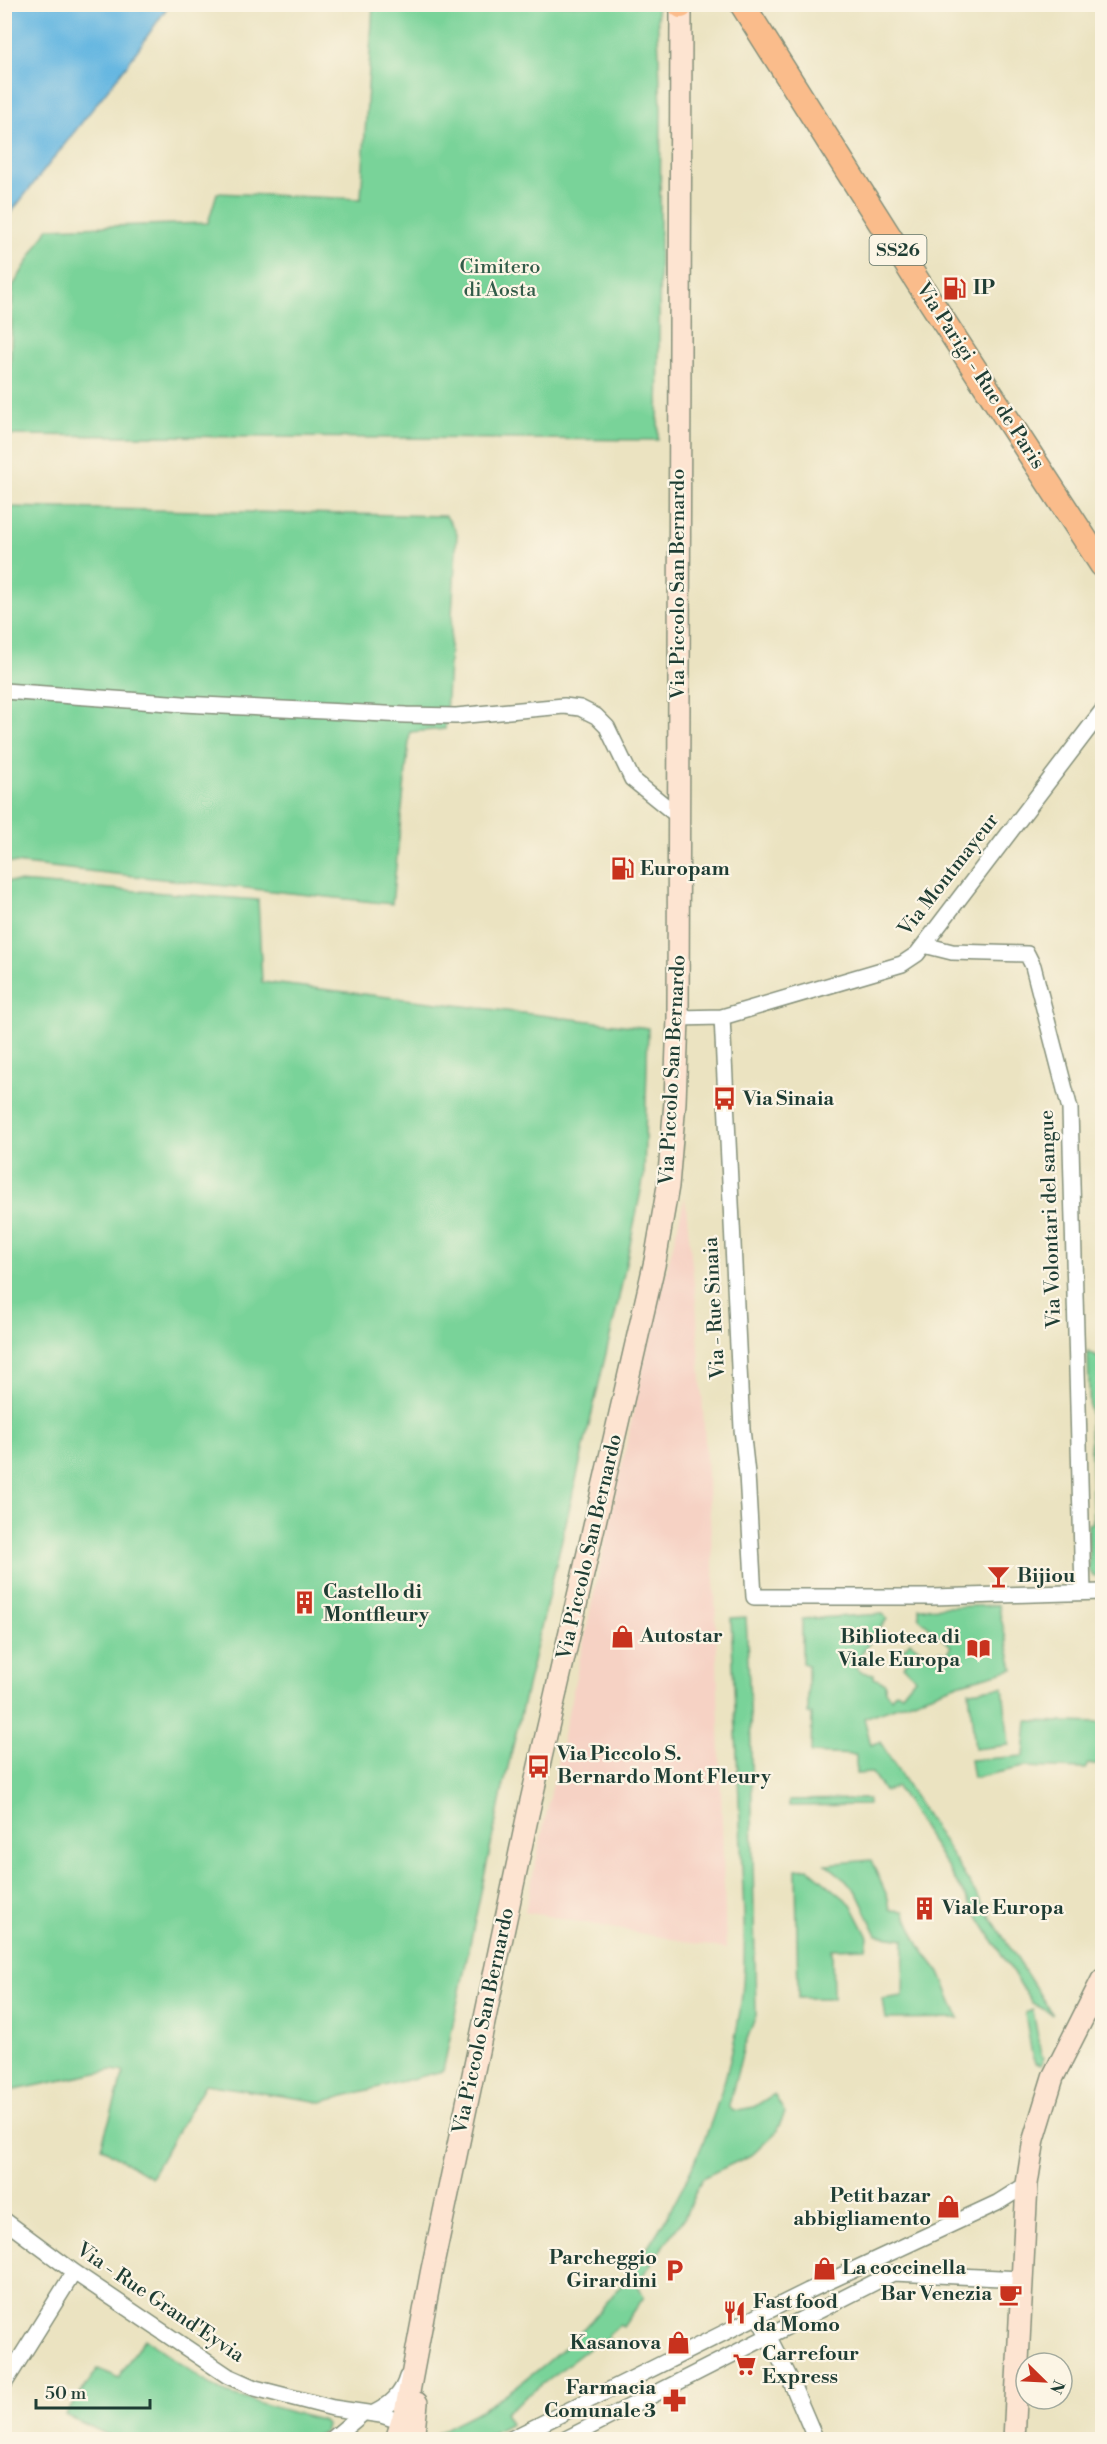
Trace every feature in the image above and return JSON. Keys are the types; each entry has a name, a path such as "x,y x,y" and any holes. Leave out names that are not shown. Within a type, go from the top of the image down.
{"main road":[{"name":"Via Parigi - Rue de Paris","path":"741,4 1102,565"}],"street":[{"name":"Via Piccolo San Bernardo","path":"402,2434 421,2324 528,1814 655,1261 668,1186 675,1102 678,1018 680,5"},
{"path":"4,691 183,704 406,715 456,716 564,706 580,708 596,716 607,727 632,779 679,817"},
{"name":"Via Montmayeur","path":"678,1018 722,1017 902,964 917,954 1102,711"},
{"name":"Via Volontari del sangue","path":"924,945 952,952 1027,954 1033,966 1070,1109 1083,1592"},
{"name":"Via - Rue Sinaia","path":"722,1017 742,1429 754,1597 932,1597 1083,1592"},
{"path":"1083,1592 1102,1592"},
{"path":"1014,2439 1027,2184 1034,2139 1053,2077 1102,1980"},
{"path":"509,2439 758,2316 997,2203 1027,2184"},
{"name":"Via - Rue Grand'Eyvia","path":"4,2220 74,2272 228,2376 255,2388 368,2413 402,2434"},
{"path":"4,2384 74,2272"},
{"path":"564,2439 894,2273 1022,2279"},
{"path":"758,2316 769,2335 816,2439"},
{"name":"Via Piccolo San Bernardo","path":"331,2439 368,2413 394,2400 405,2386 421,2324"},
{"name":"Via Piccolo San Bernardo","path":"413,2439 421,2324"}],"shaded area":[{"path":"685,1197 696,1302 715,1595 726,1949 525,1912 647,1348"}],"green space":[{"name":"Cimitero di Aosta","path":"373,5 657,5 661,109 658,440 8,435 13,286 48,228 208,223 217,193 361,199"},
{"path":"5,507 446,516 457,533 445,729 410,732 392,904 5,862"},
{"path":"4,881 258,900 262,982 648,1028 644,1176 617,1307 503,1788 443,2071 321,2102 205,2084 151,2177 101,2147 124,2072 112,2070 5,2092"},
{"path":"1088,1352 1102,1360 1102,1577 1093,1576 1089,1569 1088,1524 1093,1523"},
{"path":"998,1605 1013,1669 961,1683 864,1718 871,1745 880,1742 1052,2014 1032,2003 897,1787 884,1791 872,1773 856,1774 856,1755 811,1753 812,1714 808,1714 808,1665 802,1663 802,1619 883,1614 887,1619 853,1665 861,1672 874,1674 874,1678 885,1683 885,1691 891,1698 896,1692 902,1694 915,1678 903,1666 909,1659 901,1652 910,1642 932,1659 939,1650 946,1654 951,1646 919,1618 919,1608"},
{"path":"746,1617 750,1703 756,2015 743,2050 729,2105 733,2111 754,2107 774,2094 785,2113 776,2132 753,2154 702,2178 684,2218 637,2283 644,2297 623,2327 619,2325 608,2334 609,2346 597,2342 505,2413 511,2423 481,2439 430,2439 520,2384 560,2352 583,2329 640,2259 686,2182 704,2141 731,2055 742,1990 744,1907 731,1618"},
{"path":"1003,1687 1009,1745 975,1749 969,1691"},
{"path":"1027,1721 1102,1723 1102,1766 1088,1764 1085,1769 1024,1767 973,1778 970,1760 1024,1756"},
{"path":"868,1799 868,1805 789,1806 789,1800"},
{"path":"871,1860 888,1898 890,1910 904,1911 921,1948 940,1973 959,2018 886,2019 883,1999 903,1996 904,1939 877,1935 857,1893 846,1880 826,1864"},
{"path":"808,1868 851,1904 868,1937 866,1948 832,1949 833,1998 798,1998 796,1869"},
{"path":"1033,2010 1041,2055 1044,2058 1040,2065 1035,2063 1032,2056 1025,2013"},
{"path":"145,2338 225,2393 323,2421 327,2425 325,2432 303,2440 117,2439 65,2415 98,2369 120,2378 123,2369"}],"water":[{"path":"7,4 169,5 127,65 5,220 4,7"}],"place":[{"name":"IP","path":"955,288"},
{"name":"Europam","path":"622,869"},
{"name":"Via Sinaia","path":"725,1099"},
{"name":"Bijiou","path":"999,1576"},
{"name":"Castello di Montfleury","path":"305,1603"},
{"name":"Autostar","path":"622,1636"},
{"name":"Biblioteca di Viale Europa","path":"978,1649"},
{"name":"Via Piccolo S. Bernardo Mont Fleury","path":"539,1766"},
{"name":"Viale Europa","path":"924,1908"},
{"name":"Petit bazar abbigliamento","path":"949,2207"},
{"name":"La coccinella","path":"824,2268"},
{"name":"Parcheggio Girardini","path":"675,2270"},
{"name":"Bar Venezia","path":"1010,2294"},
{"name":"Fast food da Momo","path":"735,2313"},
{"name":"Kasanova","path":"679,2343"},
{"name":"Carrefour Express","path":"744,2365"},
{"name":"Farmacia Comunale 3","path":"674,2400"}]}
